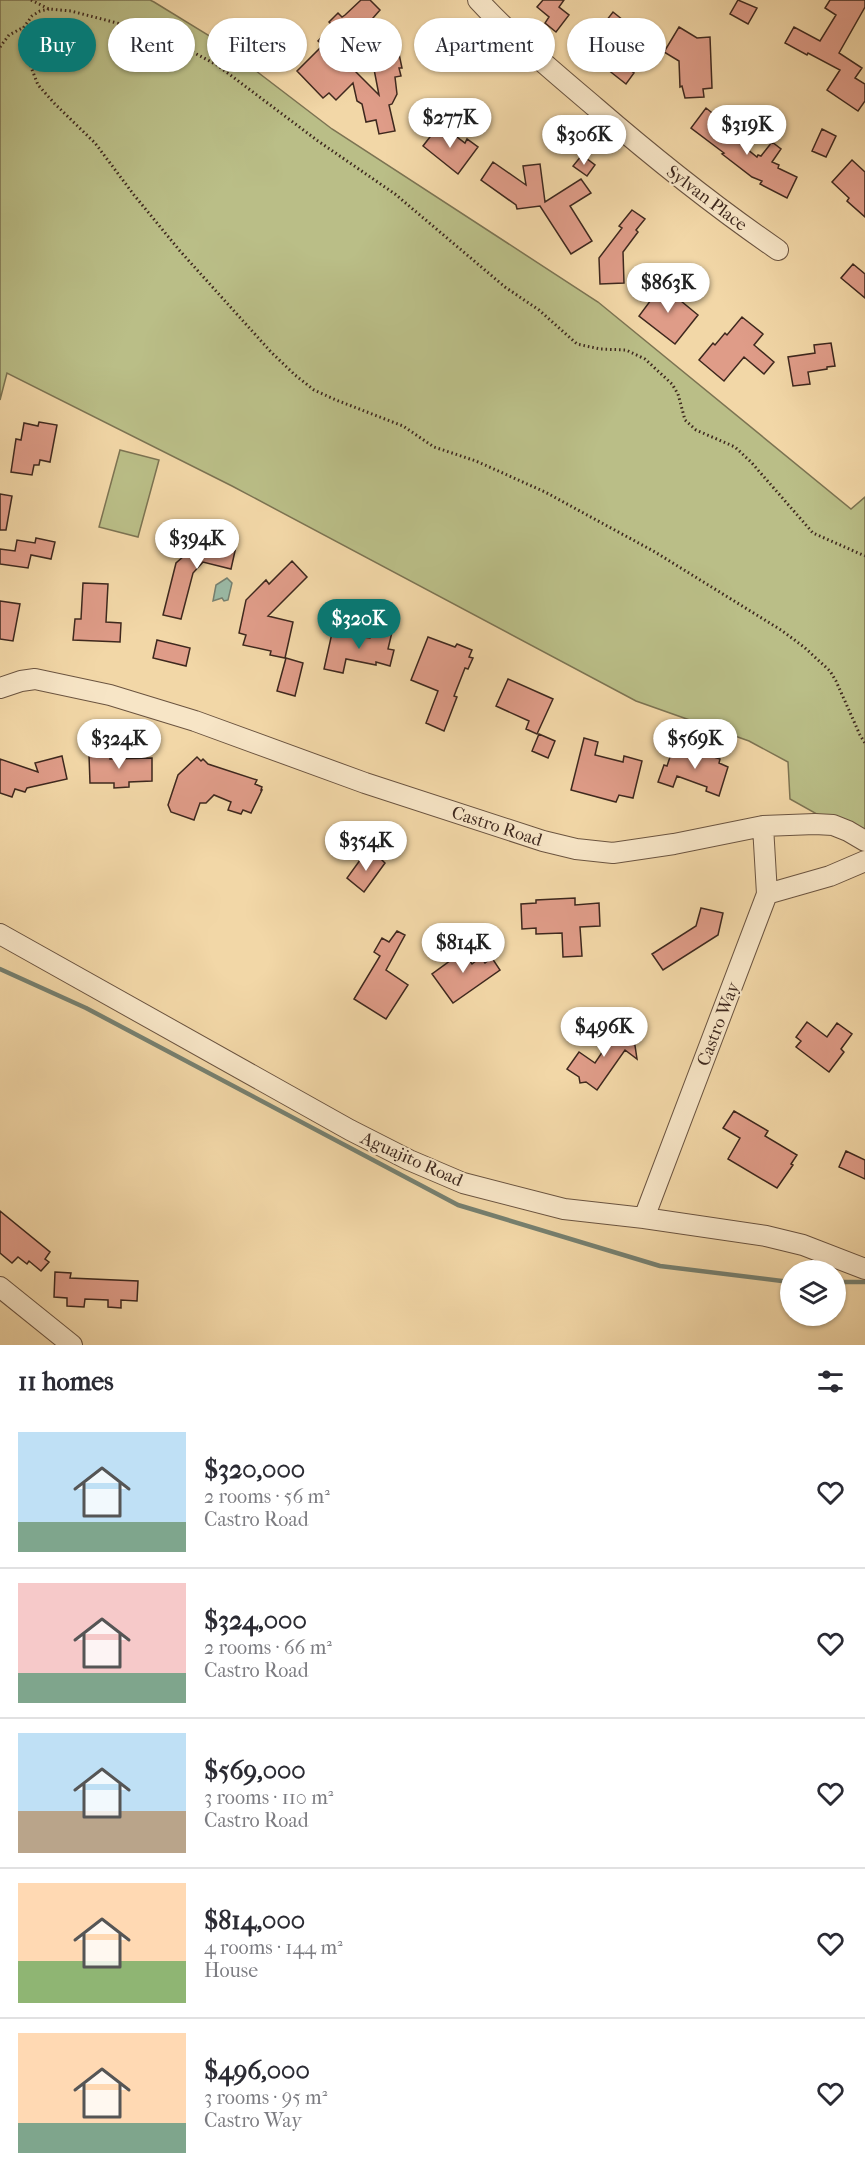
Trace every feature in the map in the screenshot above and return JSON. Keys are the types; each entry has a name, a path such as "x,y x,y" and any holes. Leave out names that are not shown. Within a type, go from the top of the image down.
{"street":[{"name":"Sylvan Place","path":"478,0 512,37 662,165 724,213 778,250"},
{"name":"Castro Road","path":"0,688 34,679 110,695 195,721 375,786 543,841 576,849 613,853 674,844 763,826 815,824 832,825 865,841"},
{"name":"Castro Way","path":"644,1218 767,894 763,826"},
{"path":"767,894 830,876 865,861"},
{"name":"Aguajito Road","path":"0,934 350,1130 409,1160 463,1183 564,1209 766,1236 803,1245 865,1269"},
{"path":"0,1287 72,1345"}],"path":[{"path":"31,0 50,9 71,11 159,34 217,64 318,141 395,194 505,287 539,310 577,344 600,349 626,350 645,359 672,384 678,394 685,420 696,430 735,447 813,533 865,556"},
{"path":"32,18 36,13 50,9"},
{"path":"0,46 9,35 18,30"},
{"path":"33,72 38,85 95,143 180,251 271,352 295,375 314,390 404,426 434,447 476,461 545,492 655,552 781,630 830,671 865,743"}],"green space":[{"path":"0,0 150,0 180,18 108,18 108,72 195,72 195,27 207,34 207,72 257,72 332,129 598,302 851,509 865,497 865,841 790,799 788,762 749,741 636,701 232,486 7,373 0,400"},
{"path":"120,450 159,460 138,537 99,527"}],"shaded area":[{"path":"227,578 232,583 228,600 224,601 222,598 213,601 216,585"}],"building":[{"path":"361,0 370,0 380,10 373,18 333,18 338,13 342,17"},
{"path":"543,0 564,0 559,7 569,15 556,32 555,18 548,18 537,7"},
{"path":"738,0 757,8 748,24 730,14"},
{"path":"830,0 865,0 865,7 839,53 862,68 855,78 865,84 865,101 858,111 827,90 840,70 785,43 794,27 820,41 836,15 825,8"},
{"path":"613,12 620,18 608,18"},
{"path":"679,27 697,38 710,37 712,88 703,89 704,97 685,98 682,86 680,87 679,61 666,53 666,49"},
{"path":"319,49 319,72 356,72 379,95 375,72 400,72 401,76 395,77 397,94 392,104 389,105 395,131 379,134 376,120 366,122 362,104 357,101 353,83 336,100 329,93 323,98 298,72 307,72 307,61"},
{"path":"611,72 633,72 626,84"},
{"path":"706,108 716,116 712,121 757,157 761,156 772,142 781,149 772,162 779,165 778,168 797,177 787,198 760,184 762,181 752,177 691,128"},
{"path":"440,124 465,143 467,139 478,147 458,174 423,146"},
{"path":"822,129 836,136 826,157 812,151"},
{"path":"582,155 595,165 587,176 573,166"},
{"path":"852,160 865,172 865,217 847,201 849,198 832,182"},
{"path":"493,162 526,185 523,166 540,164 545,202 581,179 591,193 570,206 592,241 571,254 540,206 517,209 516,205 481,180"},
{"path":"632,210 645,219 623,252 624,283 600,284 599,258 622,228 619,226"},
{"path":"853,264 865,274 865,298 841,278"},
{"path":"665,281 678,291 675,296 698,315 675,344 639,316"},
{"path":"742,317 763,334 754,345 774,362 764,374 744,357 724,381 699,360 713,343 715,345 725,333 727,335"},
{"path":"831,343 835,366 808,372 810,384 793,386 788,357 815,353 814,345"},
{"path":"39,422 57,425 50,462 40,460 39,465 34,465 32,475 11,472 16,439 21,440 24,423 38,426"},
{"path":"0,494 12,496 6,530 0,530"},
{"path":"208,535 237,542 231,569 203,562 193,573 181,619 163,615 176,563"},
{"path":"36,538 55,542 51,559 31,555 28,568 0,564 0,549 15,551 17,540 35,543"},
{"path":"292,561 307,577 268,616 293,622 285,658 270,655 271,651 243,645 246,635 239,633 246,600 266,580 269,584"},
{"path":"83,583 108,584 106,622 121,623 120,642 73,640 75,619 81,619"},
{"path":"0,601 20,604 13,641 0,639"},
{"path":"372,627 392,632 388,649 394,650 390,666 346,659 343,673 324,669 332,633 370,638"},
{"path":"428,637 455,647 457,644 472,650 469,657 473,658 468,669 465,668 444,731 426,723 438,691 411,680"},
{"path":"157,640 190,648 186,666 153,658"},
{"path":"286,658 303,663 295,696 277,691"},
{"path":"508,679 553,699 537,734 526,729 529,721 496,706"},
{"path":"539,734 555,741 548,758 532,751"},
{"path":"584,738 598,742 595,755 623,762 624,756 642,761 633,798 619,795 616,802 571,790"},
{"path":"673,748 684,752 686,748 720,759 719,763 728,767 719,796 706,791 707,787 677,776 673,787 658,782"},
{"path":"89,755 110,755 110,759 152,758 152,781 129,782 129,787 114,788 114,783 90,783"},
{"path":"62,756 67,779 27,788 25,792 15,789 12,797 0,793 0,759 38,772 35,763"},
{"path":"197,757 208,764 257,780 255,784 262,787 262,790 251,813 243,810 241,814 228,810 231,802 214,795 206,803 200,803 194,820 171,812 168,805 178,775"},
{"path":"376,854 385,863 364,892 347,878 363,856 368,859"},
{"path":"575,898 575,905 599,903 600,926 580,927 582,956 563,957 562,933 536,934 536,928 522,929 521,904 536,903 536,900"},
{"path":"701,908 723,913 718,935 663,970 652,954 696,926"},
{"path":"397,931 405,935 386,970 408,985 386,1019 354,999 380,956 374,952 382,938 389,942"},
{"path":"460,947 472,964 481,957 485,963 492,958 500,970 453,1003 432,974 451,960 448,956"},
{"path":"807,1022 827,1037 837,1023 852,1034 841,1049 844,1052 829,1072 796,1047 801,1041 796,1037"},
{"path":"609,1023 629,1031 628,1036 634,1039 637,1059 625,1050 597,1090 586,1082 580,1083 579,1077 567,1069 579,1052 595,1063 611,1039 604,1036"},
{"path":"734,1111 768,1131 765,1136 797,1155 777,1188 728,1159 740,1138 723,1128"},
{"path":"846,1151 865,1160 865,1179 839,1167"},
{"path":"0,1211 50,1252 45,1259 49,1262 41,1271 29,1261 27,1264 18,1257 12,1263 0,1253"},
{"path":"55,1272 71,1273 70,1278 138,1281 137,1301 121,1300 121,1308 108,1307 108,1300 85,1299 84,1307 67,1306 67,1298 54,1297"}],"waterway":[{"path":"0,969 86,1008 458,1205 660,1266 780,1281"},
{"path":"846,1282 865,1282"}]}
